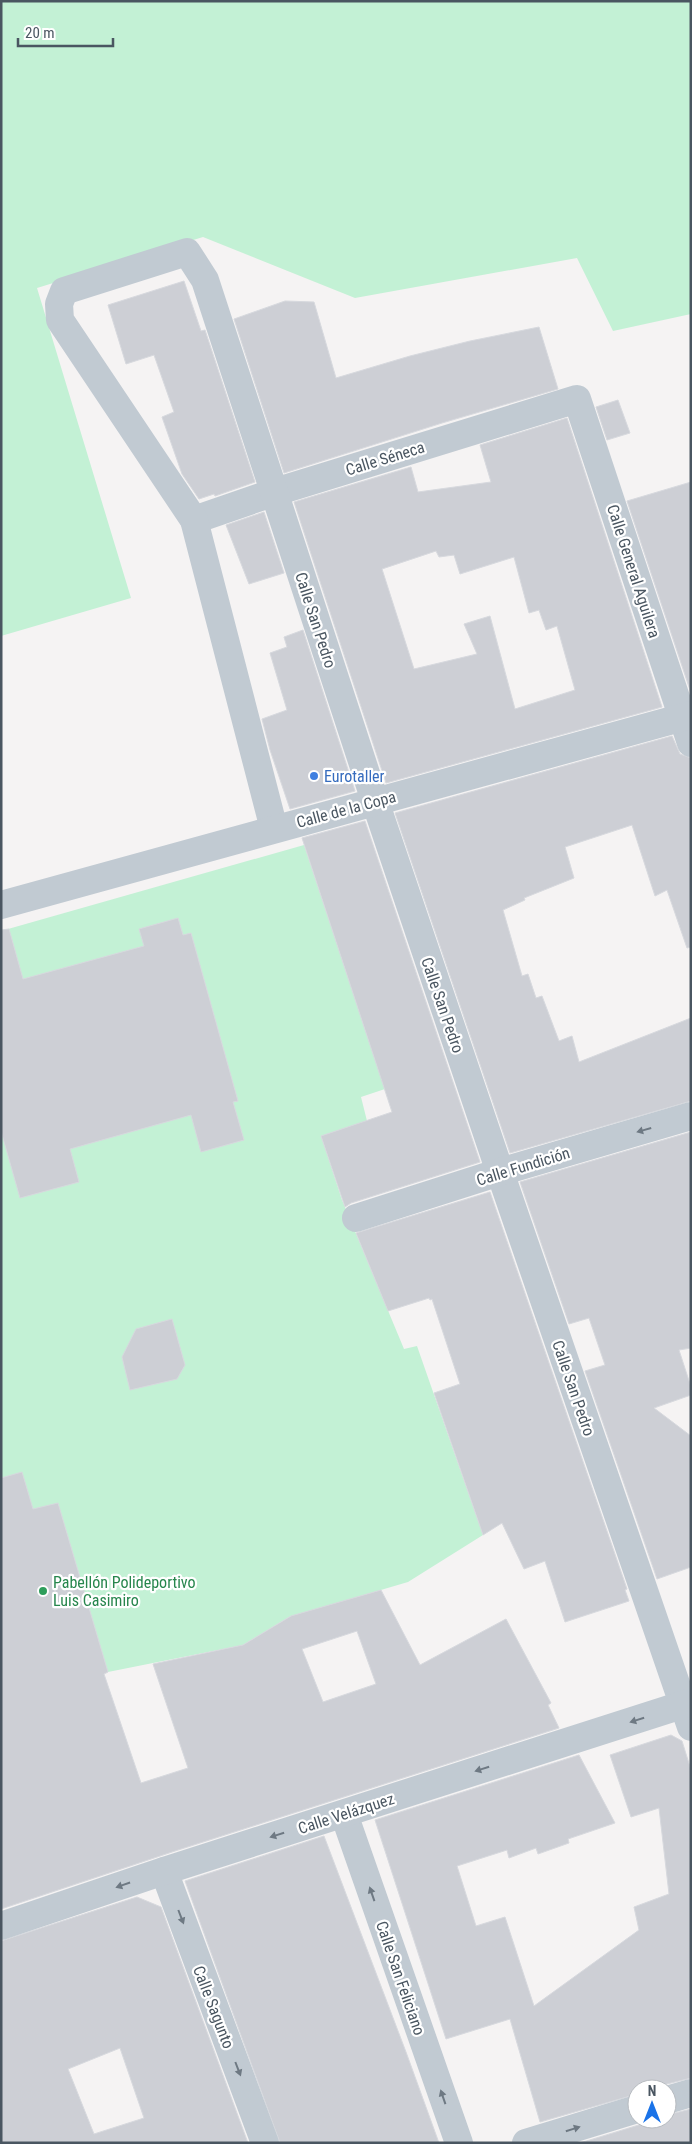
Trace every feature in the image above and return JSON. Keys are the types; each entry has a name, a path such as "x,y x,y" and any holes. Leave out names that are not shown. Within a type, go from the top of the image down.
{"street":[{"name":"Calle San Pedro","path":"194,520 60,320 59,304 64,291 187,252 205,280 375,802 500,1172 688,1711"},
{"name":"Calle Séneca","path":"194,520 275,492 577,399"},
{"name":"Calle General Aguilera","path":"577,399 687,716 691,743"},
{"path":"194,520 274,829"},
{"name":"Calle de la Copa","path":"1,905 687,716"},
{"name":"Calle Fundición","path":"356,1218 500,1172 691,1116"},
{"name":"Calle Velázquez","path":"1,1926 164,1871 344,1814 688,1711"},
{"name":"Calle San Feliciano","path":"344,1814 459,2143"},
{"name":"Calle Sagunto","path":"164,1871 265,2143"},
{"path":"677,2097 691,2093"},
{"path":"526,2143 627,2112"}],"green space":[{"path":"1,1 691,1 691,314 613,331 577,258 355,298 203,237 37,288 131,598 1,636"},
{"path":"304,845 385,1089 361,1097 367,1121 321,1136 342,1200 404,1349 417,1346 483,1535 408,1582 289,1617 243,1645 108,1672 1,1701 1,931"}],"building":[{"path":"184,281 201,331 205,330 255,482 215,496 214,494 199,499 182,474 162,417 174,412 154,355 126,364 108,305"},
{"path":"285,301 314,302 336,378 410,356 539,327 558,389 284,473 234,319"},
{"path":"618,400 630,433 607,440 596,407"},
{"path":"567,418 662,707 386,783 294,502 411,467 418,492 491,482 480,445","holes":["436,551 439,557 454,555 460,574 514,557 529,613 539,610 546,630 557,626 575,690 515,709 490,616 464,624 477,654 414,669 382,569"]},
{"path":"691,482 691,693 627,501"},
{"path":"264,512 284,573 249,584 226,525"},
{"path":"303,630 355,791 290,809 270,750 262,719 287,710 270,653 287,647 284,637"},
{"path":"672,736 680,754 691,758 691,947 687,948 667,890 655,896 632,825 565,847 574,878 524,898 525,900 503,910 522,976 528,974 536,998 542,996 559,1041 572,1036 579,1062 691,1018 691,1101 510,1153 395,813"},
{"path":"365,821 480,1162 351,1203 345,1207 321,1136 392,1112 302,838"},
{"path":"178,918 183,935 191,933 238,1101 233,1102 244,1140 201,1152 191,1115 70,1149 79,1182 20,1198 1,1131 1,930 9,929 23,979 144,946 139,929"},
{"path":"691,1132 691,1348 679,1350 691,1387 691,1395 654,1408 691,1436 691,1567 657,1579 585,1371 605,1365 589,1318 569,1324 520,1182"},
{"path":"490,1192 627,1589 625,1590 629,1601 565,1622 545,1561 524,1569 502,1523 483,1535 434,1393 460,1384 432,1299 430,1300 429,1298 388,1311 356,1233"},
{"path":"172,1319 185,1365 177,1379 130,1390 122,1357 136,1329"},
{"path":"22,1472 33,1509 58,1503 108,1672 104,1674 141,1783 188,1768 153,1664 243,1645 291,1616 381,1590 420,1665 506,1619 551,1703 548,1705 559,1728 1,1909 1,1478","holes":["357,1631 376,1684 323,1702 302,1649"]},
{"path":"671,1735 682,1741 691,1770 691,2078 677,2082 677,2079 627,2079 627,2097 540,2122 510,2019 446,2039 375,1820 579,1755 615,1823 568,1839 569,1843 538,1854 536,1848 509,1858 507,1850 457,1866 476,1926 505,1917 534,2006 639,1930 634,1907 669,1894 659,1808 631,1817 610,1755"},
{"path":"324,1836 439,2143 280,2143 185,1881"},
{"path":"137,1897 161,1907 248,2143 1,2143 1,1941","holes":["120,2048 144,2118 94,2134 68,2069"]},
{"path":"691,2109 691,2143 580,2143 627,2129 677,2129 677,2112"}],"place":[{"name":"Eurotaller","path":"314,776"},
{"name":"Pabellón Polideportivo Luis Casimiro","path":"43,1591"}]}
